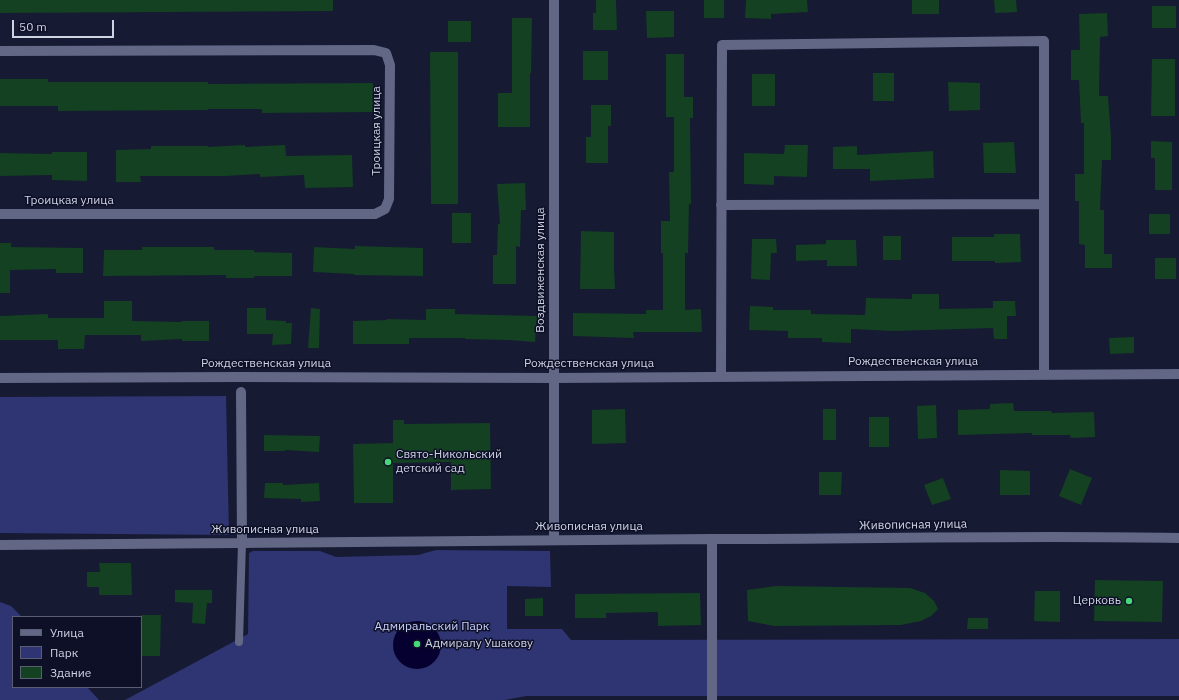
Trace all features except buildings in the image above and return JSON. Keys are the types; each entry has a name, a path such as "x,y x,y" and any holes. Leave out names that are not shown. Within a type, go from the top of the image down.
{"street":[{"name":"Воздвиженская улица","path":"554,0 554,540"},
{"path":"720,376 722,45 1044,41 1044,375"},
{"name":"Троицкая улица","path":"0,51 374,50 386,53 390,65 390,73 389,198 385,209 375,214 0,214"},
{"path":"721,205 1044,204"},
{"name":"Рождественская улица","path":"0,378 554,378 1179,374"},
{"path":"241,392 242,543"},
{"name":"Живописная улица","path":"0,545 1081,536 1179,538"},
{"path":"712,539 712,700"}],"lane":[{"path":"239,642 242,543"}],"green space":[{"path":"226,396 229,535 0,533 0,397"},
{"name":"Адмиральский Парк","path":"436,550 550,551 551,587 507,586 507,629 562,629 571,640 1179,639 1179,696 526,696 505,700 125,700 248,634 249,553 253,551 320,551 336,557 418,555"},
{"path":"0,602 11,606 21,616 12,616 12,688 88,688 99,700 0,700"}],"shaded area":[{"path":"412,621 422,621 434,628 441,640 441,650 434,662 422,669 412,669 404,665 397,658 393,650 393,640 397,632 404,625"}],"place":[{"name":"Свято-Никольский детский сад","path":"388,462"},
{"name":"Церковь","path":"1129,601"},
{"name":"Адмиралу Ушакову","path":"417,644"}]}
